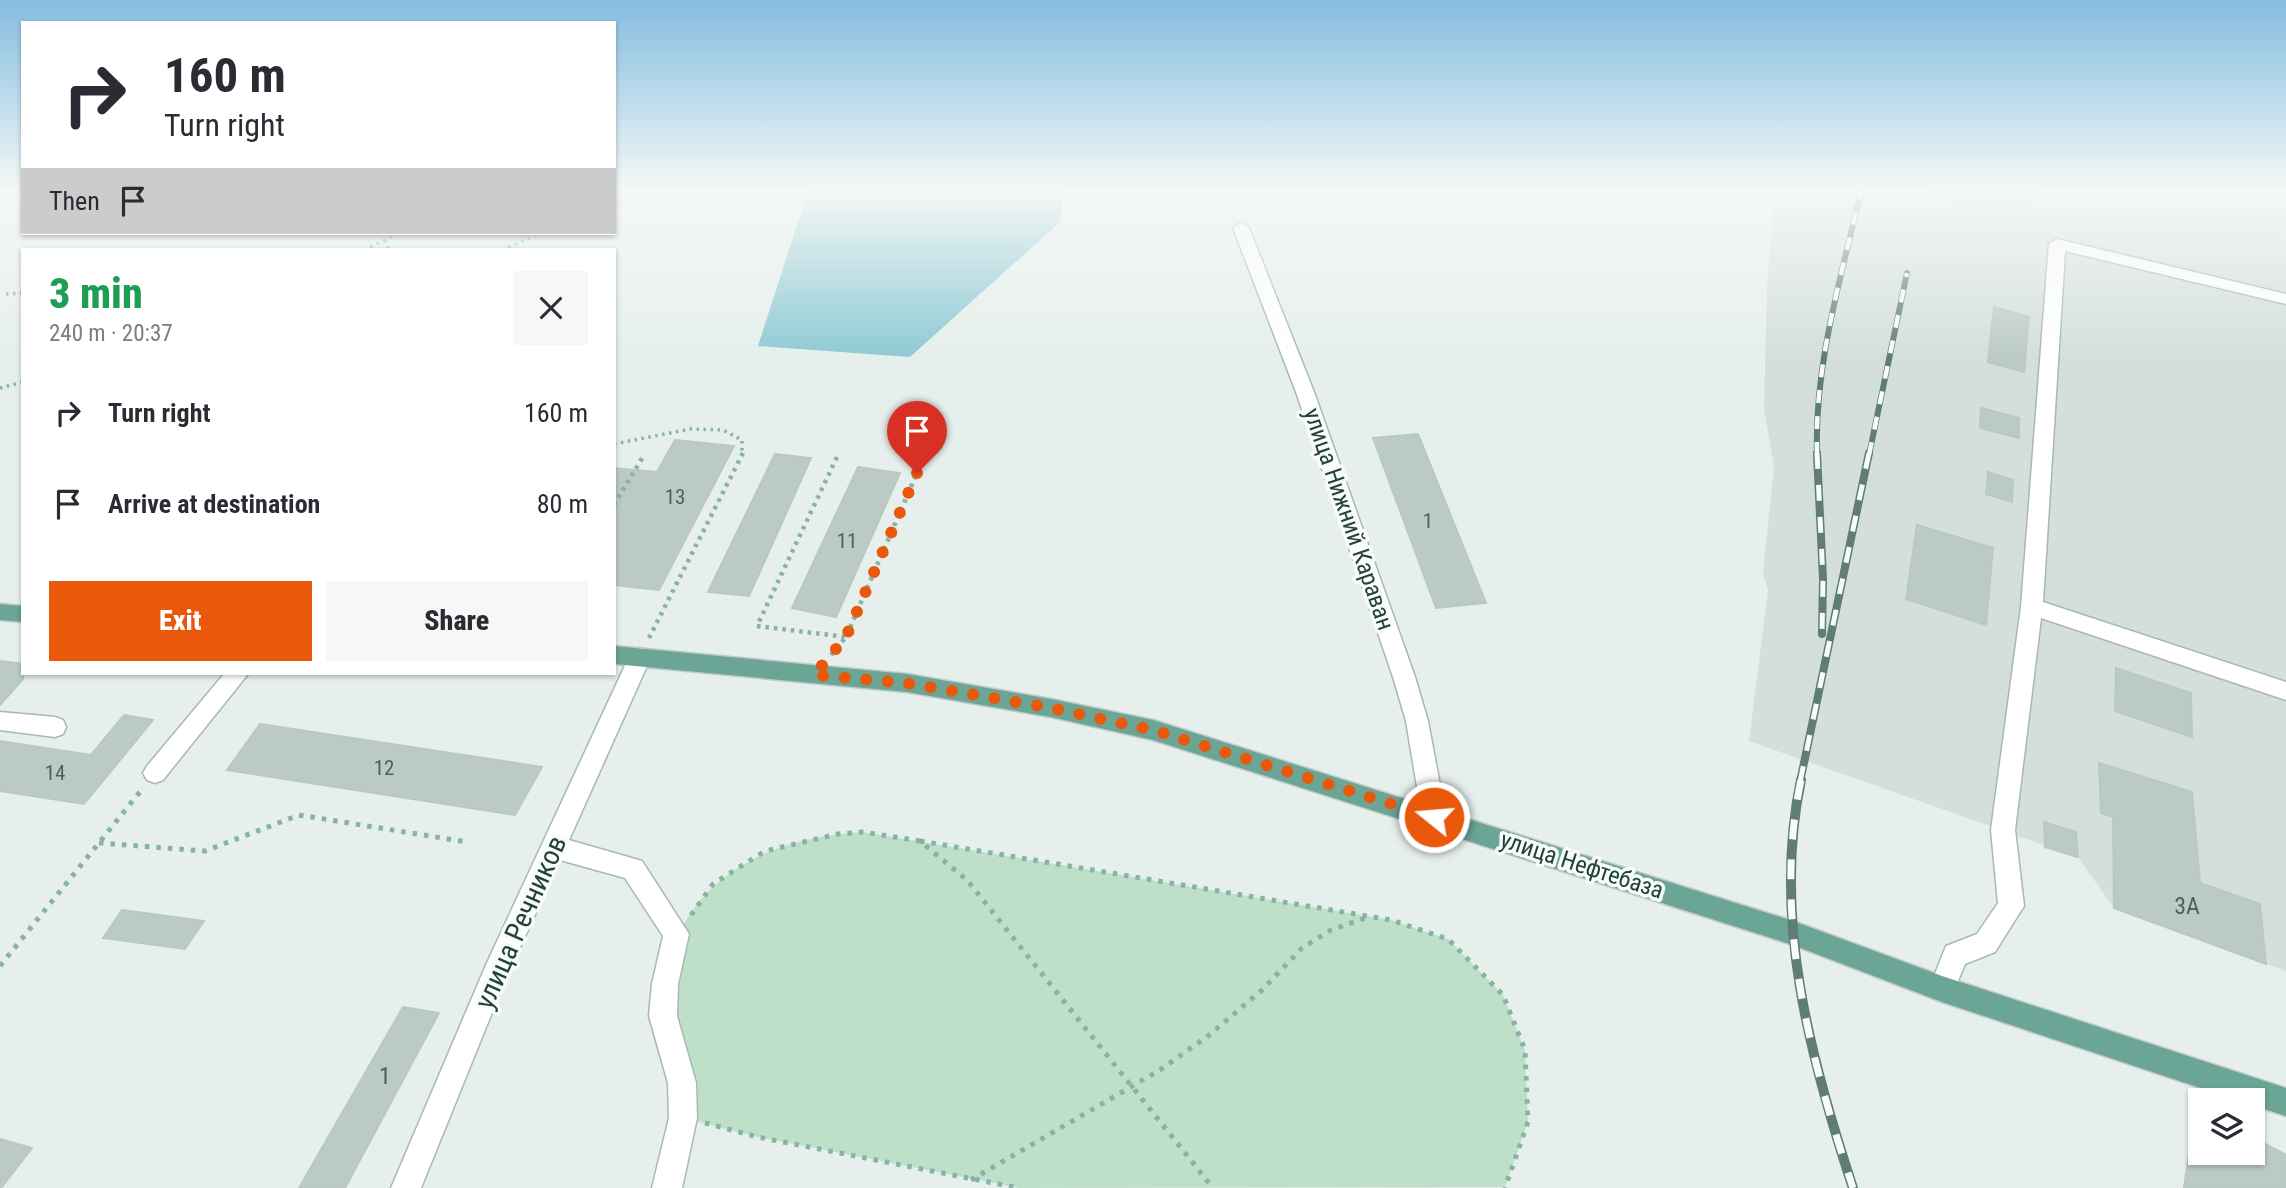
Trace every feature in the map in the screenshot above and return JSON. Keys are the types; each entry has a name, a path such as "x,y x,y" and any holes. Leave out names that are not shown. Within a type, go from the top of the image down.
{"main road":[{"path":"0,612 21,614"},
{"name":"улица Нефтебаза","path":"616,655 906,683 1051,708 1153,730 1793,933 1942,989 2286,1102"}],"street":[{"name":"улица Нижний Караван","path":"1248,246 1305,392 1404,677 1417,720 1434,817"},
{"path":"1942,989 1955,955 1986,943 2011,906 2003,830 2032,607 2056,246"},
{"path":"2066,246 2286,299"},
{"path":"2032,607 2286,691"},
{"name":"улица Речников","path":"405,1188 495,974 640,657"},
{"path":"155,774 236,675"},
{"path":"0,721 55,727"},
{"path":"554,847 633,869 676,934 665,984 663,1016 682,1083 683,1118 667,1188"}],"path":[{"path":"6,294 21,293"},
{"path":"0,388 21,383"},
{"path":"616,444 690,429 723,430 742,440 743,453 736,471 640,657"},
{"path":"616,502 644,455"},
{"path":"837,457 757,626 846,637"},
{"path":"814,675 846,637 917,473"},
{"path":"0,966 155,774"},
{"path":"99,843 205,851 299,815 467,842"},
{"path":"676,934 713,884 765,851 838,834 863,832 1391,920 1448,939 1503,995 1525,1050 1528,1122 1504,1188"},
{"path":"920,841 967,880 1213,1188"},
{"path":"971,1180 1134,1086 1208,1036 1261,991 1302,948 1331,930 1369,917"},
{"path":"683,1118 758,1137 1019,1188"}],"shaded area":[{"path":"1770,246 2286,246 2286,971 2114,908 2078,857 1749,741 1768,590 1763,573 1774,466 1764,409"}],"green space":[{"path":"863,832 1391,920 1448,939 1503,995 1525,1050 1528,1122 1505,1187 1019,1188 758,1137 683,1118 665,981 674,946 689,915 709,890 734,870 763,854 795,843"}],"water":[{"path":"790,246 1033,246 910,357 758,346"}],"building":[{"path":"1994,307 2029,317 2024,372 1988,362"},
{"path":"1981,408 2019,418 2019,438 1980,428"},
{"path":"1418,434 1486,603 1436,608 1373,438"},
{"path":"675,440 734,446 659,590 616,585 616,468 657,472"},
{"path":"775,454 811,458 749,596 708,592"},
{"path":"858,467 900,473 836,617 792,608"},
{"path":"1988,472 2013,480 2012,502 1986,494"},
{"path":"1917,525 1993,548 1986,625 1906,599"},
{"path":"0,661 21,664 23,679 0,705"},
{"path":"2116,668 2191,693 2192,737 2115,711"},
{"path":"124,715 153,720 84,804 0,791 0,741 91,755"},
{"path":"260,724 542,767 515,815 227,770"},
{"path":"2099,763 2192,792 2200,883 2260,904 2266,964 2114,908 2113,817 2101,813"},
{"path":"2044,822 2076,832 2078,857 2045,847"},
{"path":"122,910 204,921 185,949 103,938"},
{"path":"403,1007 439,1013 345,1188 299,1188"},
{"path":"0,1139 32,1148 1,1188 0,1188"},
{"path":"2265,1144 2286,1155 2286,1188 2184,1188 2188,1160 2188,1165 2265,1165"}],"railway":[{"path":"1817,453 1817,421 1824,355 1847,246"},
{"path":"1869,455 1907,273"},
{"path":"1817,453 1823,579 1822,634"},
{"path":"1800,782 1869,453"},
{"path":"1801,780 1793,832 1793,935 1810,1038 1853,1188"}],"route":[{"path":"917,473 846,637 814,675 906,683 1051,708 1153,730 1434,817"}]}
